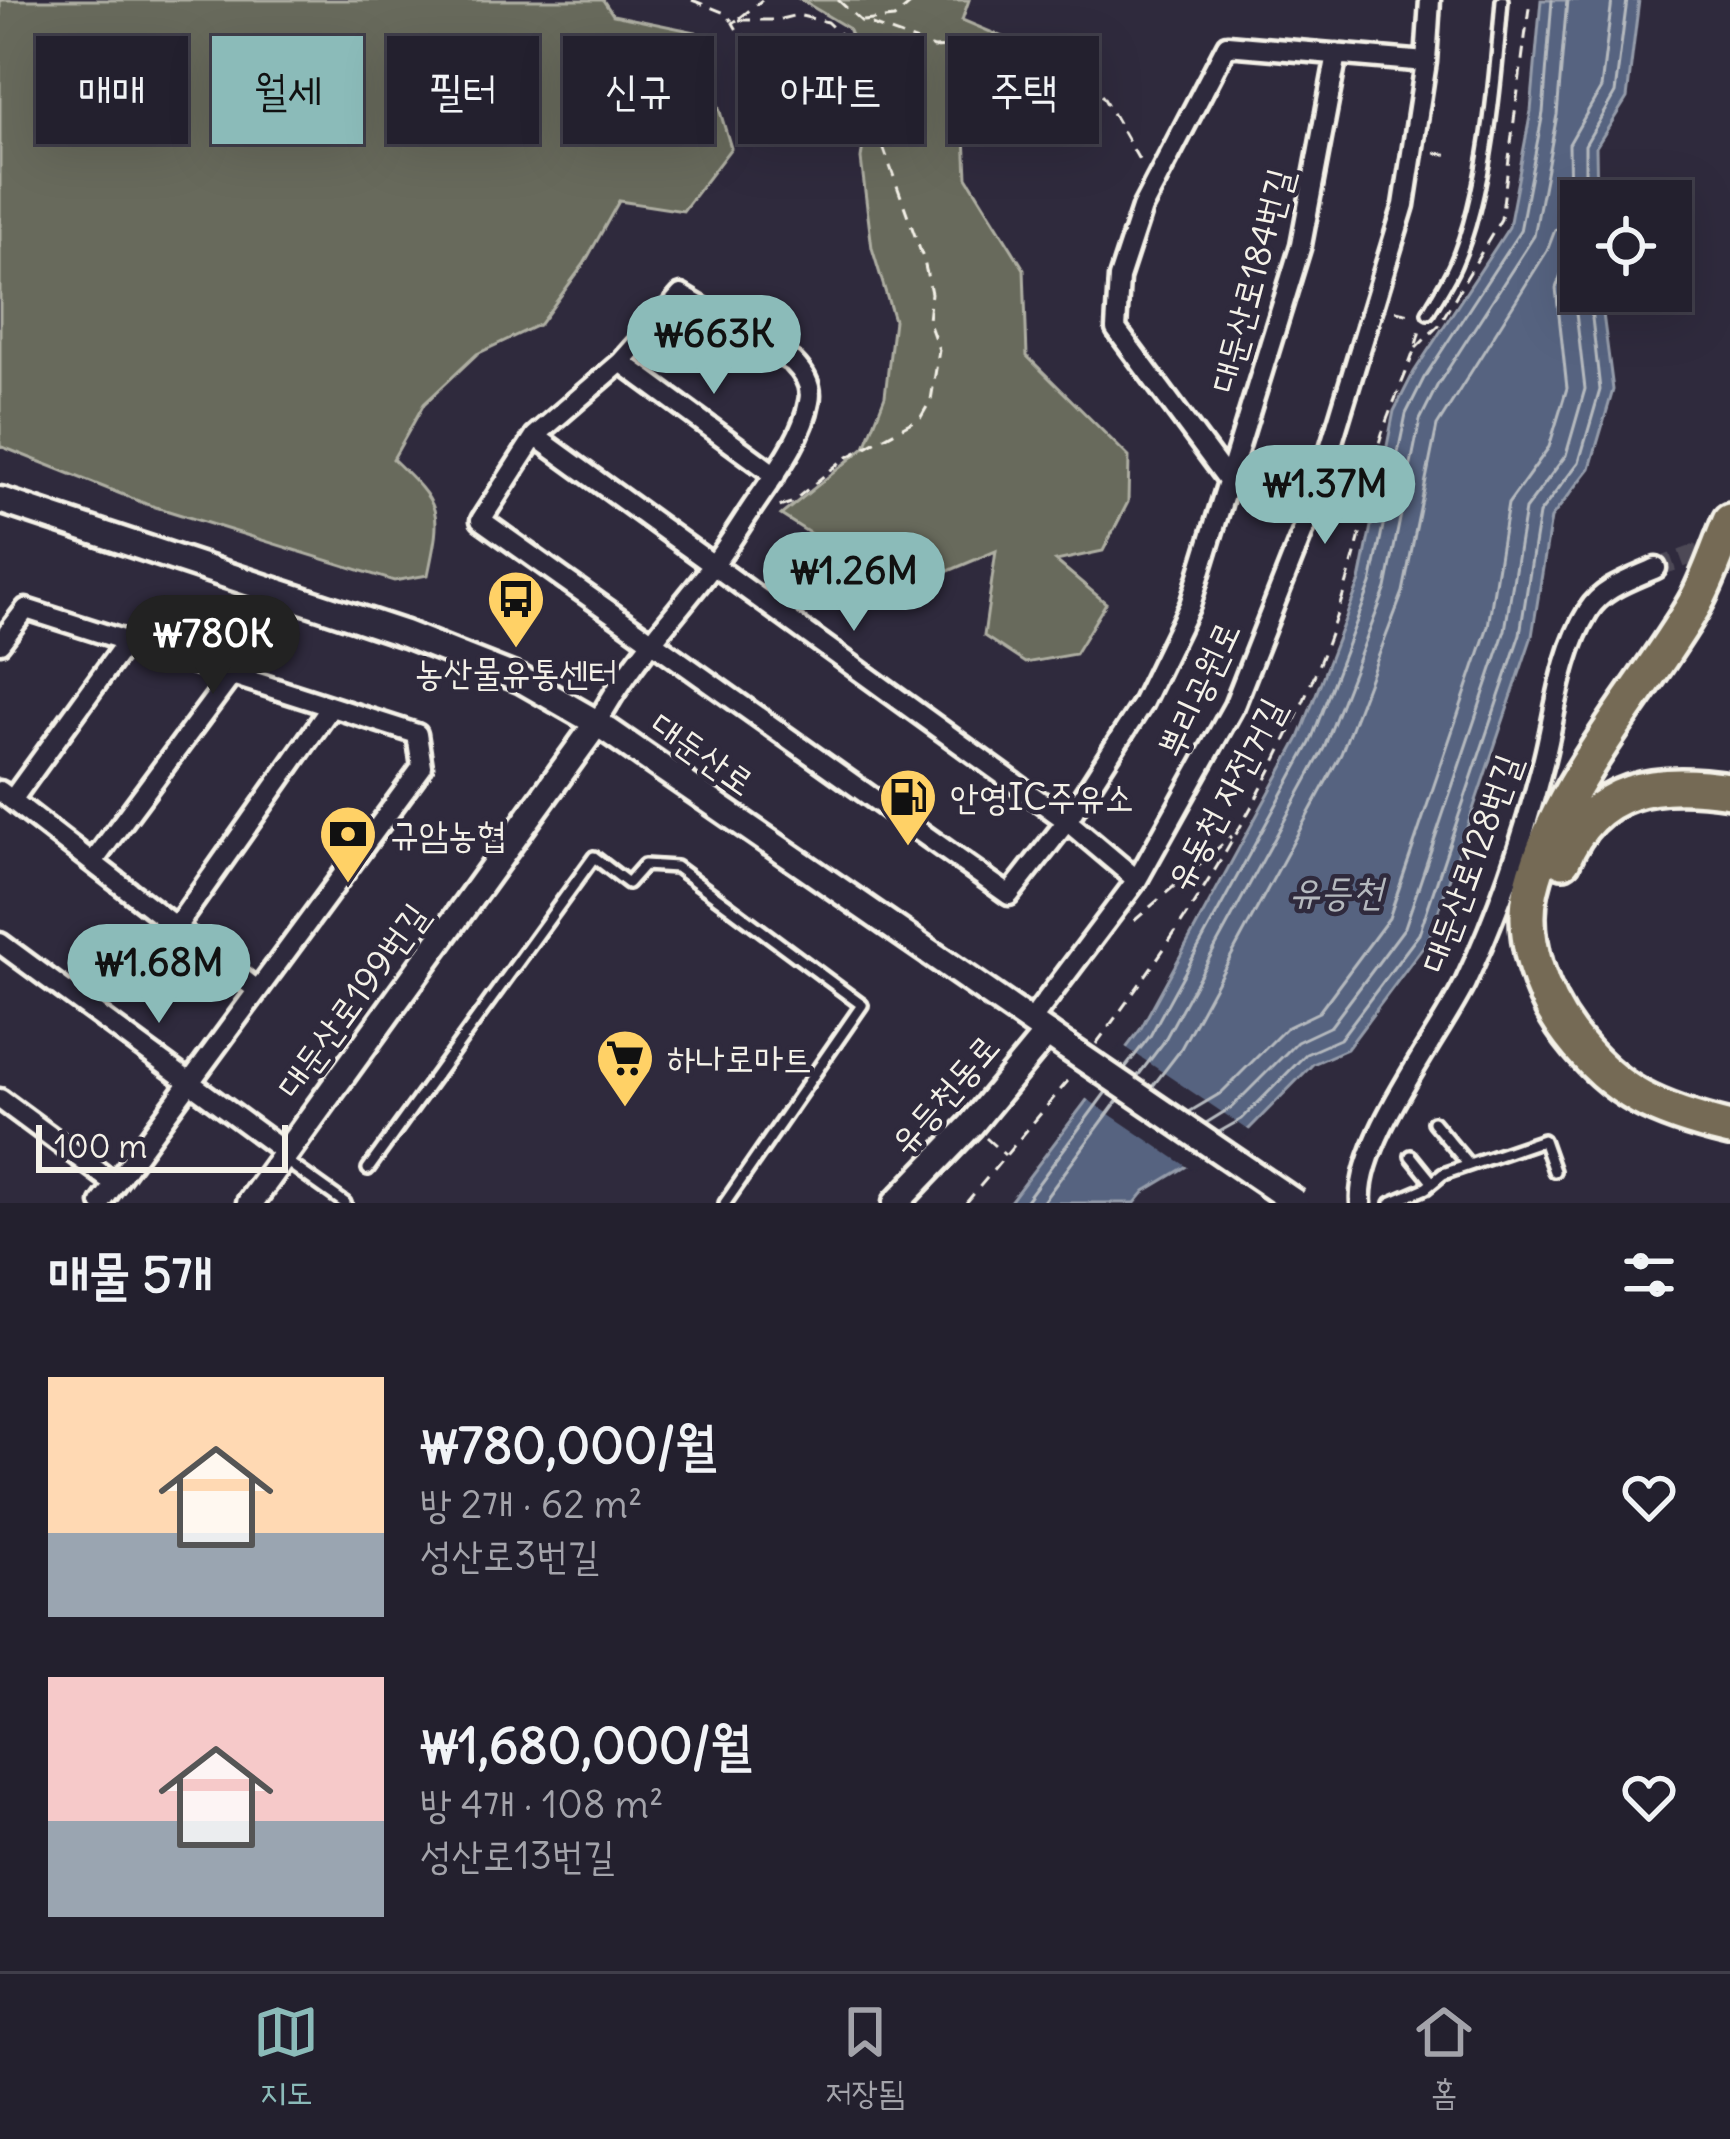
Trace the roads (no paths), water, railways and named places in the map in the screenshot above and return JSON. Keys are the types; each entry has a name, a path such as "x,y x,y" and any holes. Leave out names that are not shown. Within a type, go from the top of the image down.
{"highway":[{"path":"1730,521 1696,602 1606,737 1554,828 1530,893 1531,950 1551,1011 1594,1066 1634,1097 1675,1116 1730,1129"},
{"path":"1730,790 1658,783 1608,802 1575,831 1549,894 1548,947 1566,1000 1606,1054 1643,1080 1681,1097 1730,1107"}],"main road":[{"name":"대둔산로","path":"0,500 405,634 522,680 597,723 1296,1203"},
{"name":"대둔산로199번길","path":"250,1203 597,723"},
{"name":"유등천동로","path":"896,1203 1058,1039"}],"street":[{"name":"뿌리공원로","path":"1058,1039 1137,880 1234,706 1310,511 1403,205 1426,62 1430,0"},
{"path":"1310,511 1228,480 1116,329 1119,278 1154,187 1227,45 1426,62"},
{"name":"대둔산로184번길","path":"652,644 1009,895 1066,821 1142,704 1190,605 1301,245 1337,54"},
{"path":"597,723 616,689 652,644 713,566 775,475 811,399 806,375 793,362 681,296 621,362 535,436 482,520 652,644"},
{"path":"621,362 775,475"},
{"path":"535,436 1066,821 1137,880"},
{"name":"대둔산로128번길","path":"1360,1203 1366,1165 1378,1137 1466,982 1505,882 1543,766 1571,645 1590,607 1612,588 1656,568"},
{"path":"0,643 26,609 417,734 422,766 101,1203"},
{"path":"128,641 6,795 257,990"},
{"path":"93,862 232,675"},
{"path":"176,926 331,706"},
{"path":"0,943 284,1156"},
{"path":"0,1099 115,1184"}],"lane":[{"path":"1422,314 1455,266 1471,218 1496,71 1502,0"},
{"path":"368,1169 594,857 628,883 644,866 658,863 676,867 862,1005 725,1203"},
{"path":"1432,1122 1469,1165"},
{"path":"1391,1203 1443,1174 1543,1140 1553,1171"},
{"path":"284,1156 345,1203"},
{"path":"1411,1156 1432,1183"}],"water":[{"name":"유등천","path":"1541,0 1639,0 1627,98 1596,147 1597,180 1560,180 1560,312 1603,312 1613,390 1590,468 1551,518 1532,636 1429,939 1347,1049 1313,1064 1249,1129 1145,1191 1135,1203 1009,1203 1140,1030 1299,738 1360,581 1394,411 1414,372 1509,227 1531,111"}],"tunnel":[{"path":"1656,568 1720,545"}],"place":[{"name":"농산물유통센터","path":"516,650"},
{"name":"안영IC주유소","path":"908,848"},
{"name":"규암농협","path":"348,885"},
{"name":"하나로마트","path":"625,1109"}]}
